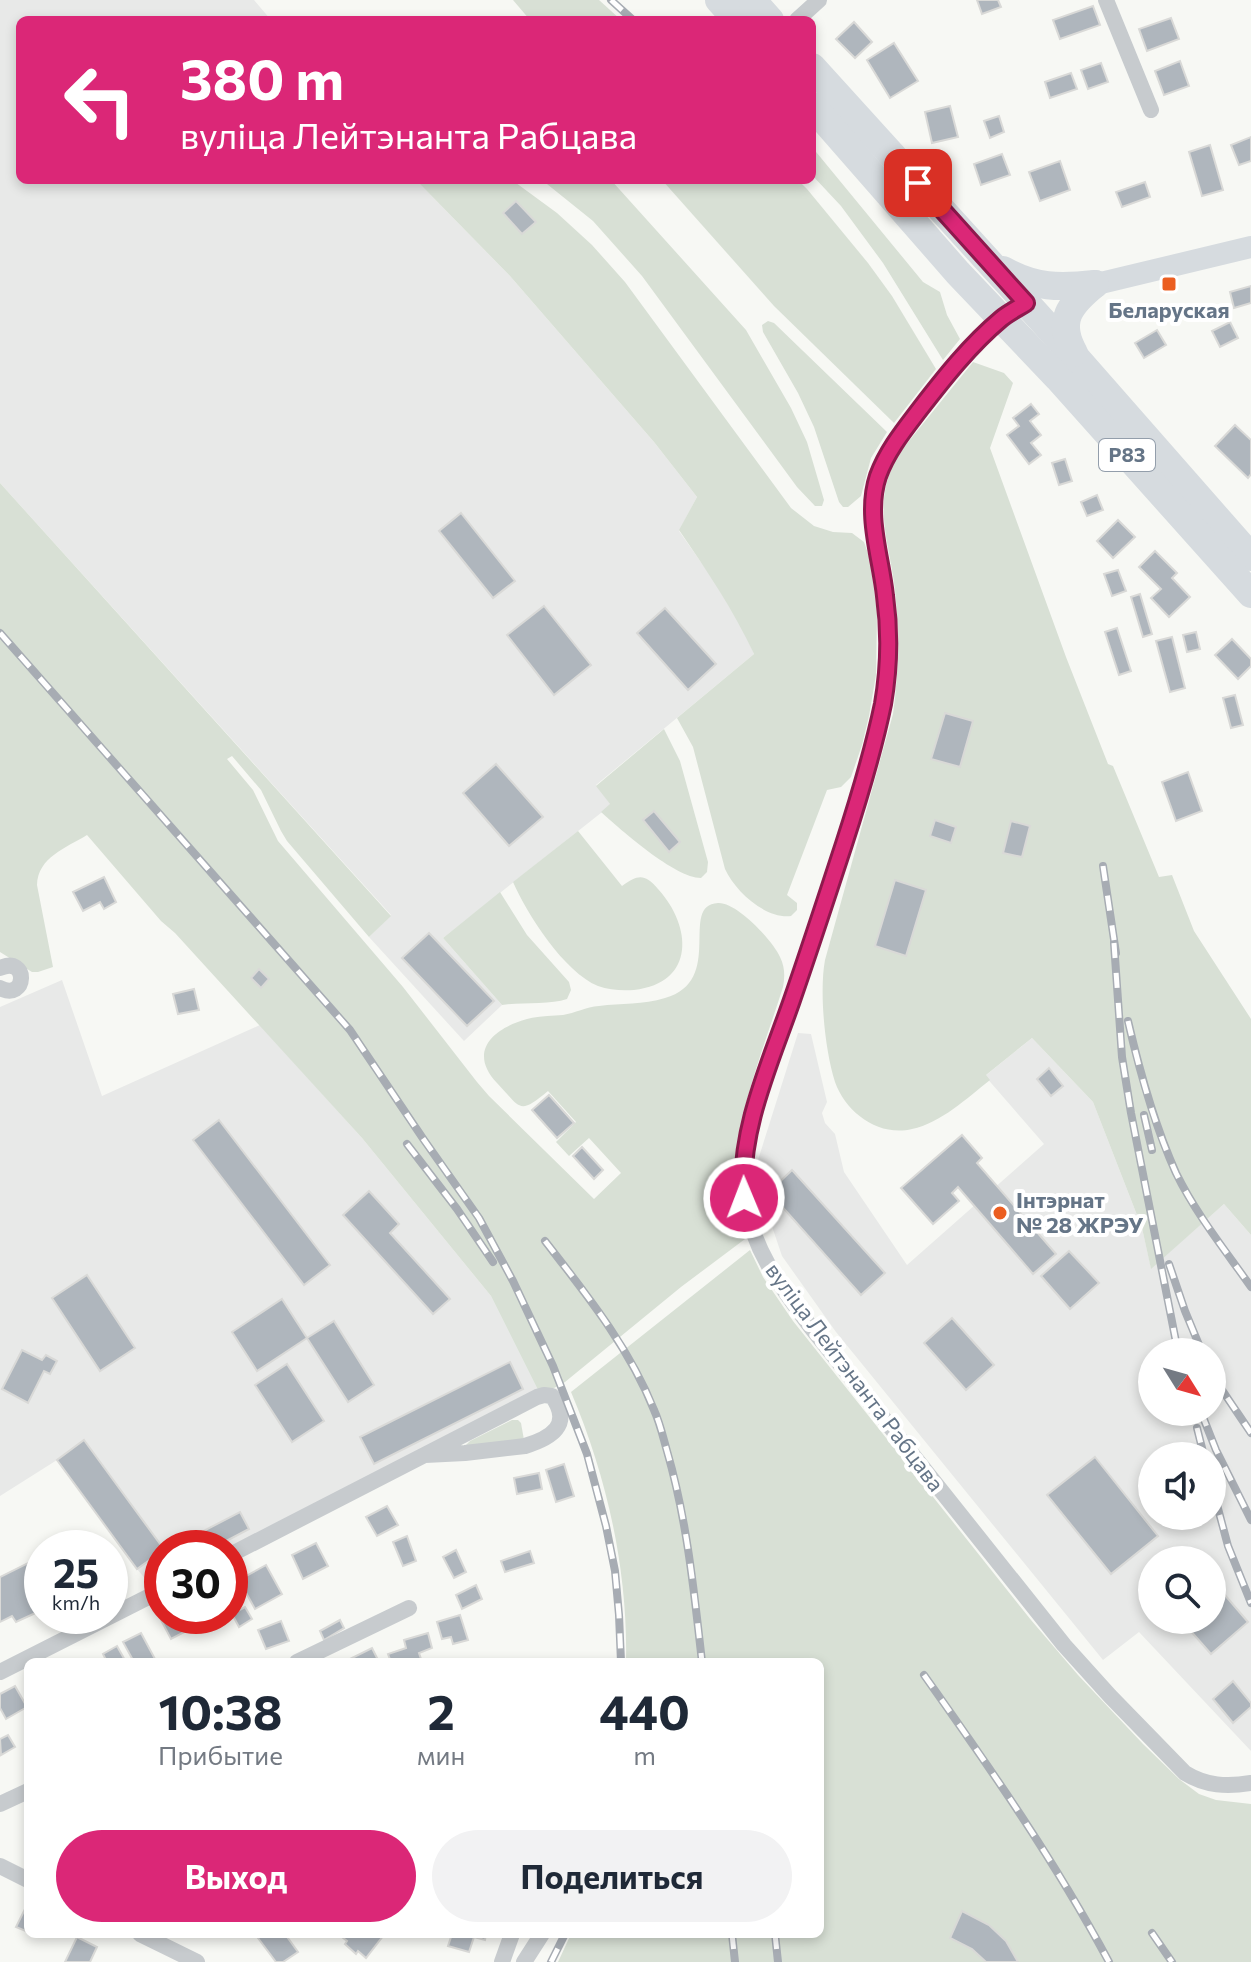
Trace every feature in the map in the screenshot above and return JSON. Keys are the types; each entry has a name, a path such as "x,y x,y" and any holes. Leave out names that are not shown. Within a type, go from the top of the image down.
{"highway":[{"path":"719,0 733,16"},
{"path":"752,0 766,16"},
{"name":"Р83","path":"816,71 1078,360 1251,557"},
{"name":"Р83","path":"816,111 958,273 1058,378 1251,594"},
{"path":"991,264 1034,283 1057,288 1095,284"},
{"path":"1078,360 1067,339 1067,317 1076,298 1095,284"}],"main road":[{"path":"1002,318 1026,303 1251,247"}],"street":[{"path":"801,16 819,0"},
{"path":"1106,0 1151,110"},
{"name":"вуліца Лейтэнанта Рабцава","path":"1002,318 937,386 893,447 877,480 875,533 888,627 884,699 866,774 756,1107 744,1158 744,1198 765,1261 794,1305 1078,1662 1185,1773 1197,1781 1210,1784 1234,1786 1251,1783"},
{"path":"0,968 9,965 17,968 22,979 15,989 1,990"},
{"path":"248,1546 425,1455 544,1395 552,1396 560,1412 560,1423 555,1431 534,1444 425,1455"},
{"path":"28,1658 144,1599"},
{"path":"305,1658 409,1608"},
{"path":"0,1672 24,1660"},
{"path":"0,1804 24,1793"},
{"path":"0,1866 24,1878"},
{"path":"148,1938 197,1962"},
{"path":"502,1962 511,1938"},
{"path":"524,1962 539,1938"}],"shaded area":[{"path":"0,0 254,0 268,16 16,16 16,184 420,184 510,276 654,442 697,497 679,531 722,592 754,654 596,785 611,805 443,938 502,1005 464,1041 369,937 391,915 0,483"},
{"path":"513,0 599,0 617,16 527,16"},
{"path":"816,152 923,282 940,292 947,315 960,339 943,360 883,263 841,206 816,179"},
{"path":"420,184 517,184 557,213 592,245 625,282 791,508 814,526 833,532 852,533 864,542 870,559 877,613 876,675 869,716 851,777 841,787 827,790 787,895 797,903 797,910 791,916 771,913 752,902 725,869 693,747 677,718 754,654 728,606 679,530 697,497 654,442 510,276"},
{"path":"547,184 615,184 746,330 807,442 824,500 822,506 815,506 797,487 642,276 593,221"},
{"path":"666,184 802,184 892,296 936,369 894,423 774,306"},
{"path":"768,321 774,323 887,432 871,458 861,496 848,507 843,507 839,502 814,427 763,332 762,325"},
{"path":"973,362 1004,373 1013,383 990,448 1108,764 1113,766 1159,877 1172,875 1194,931 1251,1019 1251,1235 1224,1204 1151,1269 1142,1228 1093,1102 1032,1038 986,1075 990,1080 953,1109 923,1126 900,1131 876,1126 855,1113 840,1093 828,1054 823,1004 825,960 895,699 897,621 884,520 886,487 900,452"},
{"path":"0,483 391,916 369,937 287,841 261,790 232,756 227,759 253,790 278,841 403,987 477,1082 594,1199 621,1173 589,1138 569,1156 556,1142 576,1122 548,1091 531,1104 520,1106 516,1103 488,1071 484,1061 488,1042 504,1028 527,1019 657,1000 683,989 693,976 698,961 701,916 707,907 718,903 726,904 744,915 776,950 784,968 783,987 750,1090 735,1170 738,1213 745,1239 565,1382 554,1388 538,1390 491,1296 362,1138 161,921 87,835 54,854 39,875 37,885 53,967 32,972 0,952"},
{"path":"664,729 680,761 708,862 707,872 701,878 690,876 663,862 601,812 610,804 596,786"},
{"path":"578,831 622,886 641,877 649,880 677,919 682,935 678,965 669,976 654,985 616,990 585,979 548,941 519,895 513,882"},
{"path":"500,892 527,935 569,982 571,990 567,999 502,1005 443,938"},
{"path":"62,980 102,1096 260,1025 362,1138 491,1296 538,1390 248,1539 248,1530 144,1530 144,1577 128,1557 128,1530 108,1530 57,1460 0,1496 0,1007"},
{"path":"798,1033 811,1034 827,1102 822,1113 825,1123 835,1134 844,1172 907,1265 1044,1144 985,1076 1032,1038 1093,1102 1142,1228 1151,1268 1224,1204 1251,1235 1251,1751 1141,1634 1226,1634 1226,1546 1138,1546 1138,1633 1103,1660 836,1332 782,1256 759,1188 758,1160"},
{"path":"750,1250 763,1277 793,1321 1078,1675 1143,1744 1199,1794 1216,1800 1251,1804 1251,1962 558,1962 569,1938 824,1938 824,1658 626,1658 623,1593 613,1524 595,1457 571,1392"},
{"path":"512,1420 521,1423 524,1440 465,1446 470,1441"}],"building":[{"path":"977,0 998,0 1001,7 982,14"},
{"path":"1093,6 1100,25 1060,39 1053,20"},
{"path":"1171,18 1179,39 1147,51 1139,29"},
{"path":"854,22 872,42 855,58 836,39"},
{"path":"894,43 918,81 890,98 867,60"},
{"path":"1180,61 1189,86 1164,95 1155,71"},
{"path":"1101,63 1108,82 1088,89 1081,70"},
{"path":"1071,73 1077,89 1050,98 1045,82"},
{"path":"950,106 958,137 932,143 925,112"},
{"path":"999,116 1004,132 990,138 984,121"},
{"path":"1251,137 1251,161 1239,165 1231,145"},
{"path":"1210,145 1223,190 1202,196 1189,152"},
{"path":"1002,154 1010,175 981,185 974,164"},
{"path":"1060,161 1070,190 1040,201 1029,172"},
{"path":"1145,182 1150,197 1122,207 1116,192"},
{"path":"516,201 536,222 522,234 503,213"},
{"path":"1251,286 1251,303 1234,308 1230,292"},
{"path":"1230,322 1238,338 1220,347 1212,331"},
{"path":"1157,330 1166,345 1144,358 1135,343"},
{"path":"1031,404 1039,414 1030,421 1041,435 1031,443 1041,455 1029,464 1007,435 1019,426 1013,418"},
{"path":"1235,425 1251,440 1251,474 1248,478 1215,446"},
{"path":"1065,459 1072,481 1059,485 1052,463"},
{"path":"1097,495 1103,510 1087,516 1081,502"},
{"path":"461,513 515,581 493,598 439,531"},
{"path":"1118,520 1135,537 1113,558 1097,541"},
{"path":"1155,551 1177,573 1172,578 1190,597 1169,617 1151,598 1161,589 1139,567"},
{"path":"1118,570 1126,591 1112,596 1104,574"},
{"path":"1140,594 1152,634 1143,637 1131,597"},
{"path":"544,606 591,665 554,695 507,635"},
{"path":"665,608 716,664 688,690 637,633"},
{"path":"1117,628 1131,671 1119,675 1105,632"},
{"path":"1196,632 1200,649 1187,652 1183,635"},
{"path":"1172,637 1185,688 1170,692 1156,641"},
{"path":"1232,639 1251,659 1251,666 1238,679 1215,655"},
{"path":"1235,695 1243,725 1231,728 1223,698"},
{"path":"945,713 973,721 960,767 931,759"},
{"path":"496,764 543,817 509,846 463,793"},
{"path":"1188,772 1202,811 1176,821 1162,782"},
{"path":"654,811 680,842 669,852 643,820"},
{"path":"935,820 956,827 951,843 930,836"},
{"path":"1011,821 1030,826 1022,857 1003,853"},
{"path":"104,877 116,902 104,909 100,902 83,911 73,892"},
{"path":"895,880 926,890 906,956 875,946"},
{"path":"429,933 494,1001 467,1026 402,958"},
{"path":"259,969 269,979 261,988 251,978"},
{"path":"194,989 199,1010 178,1014 173,994"},
{"path":"1049,1068 1063,1086 1051,1096 1037,1079"},
{"path":"549,1095 574,1123 557,1138 532,1110"},
{"path":"219,1120 330,1265 304,1285 193,1140"},
{"name":"Інтэрнат № 28 ЖРЭУ","path":"962,1135 982,1158 977,1163 1056,1254 1033,1274 958,1187 952,1193 959,1201 933,1224 901,1188"},
{"path":"582,1147 603,1170 594,1179 573,1156"},
{"path":"792,1170 885,1273 861,1295 769,1192"},
{"path":"369,1191 399,1224 390,1233 450,1299 433,1314 343,1215"},
{"path":"1069,1251 1099,1283 1070,1309 1041,1276"},
{"path":"87,1275 135,1348 100,1371 52,1298"},
{"path":"282,1299 307,1338 257,1371 232,1332"},
{"path":"952,1318 994,1365 966,1390 924,1343"},
{"path":"334,1321 374,1385 348,1402 307,1338"},
{"path":"22,1350 42,1360 46,1355 57,1361 50,1374 44,1371 28,1403 2,1389"},
{"path":"510,1362 523,1389 374,1464 360,1437"},
{"path":"287,1364 324,1421 292,1442 255,1385"},
{"path":"84,1440 150,1530 144,1530 144,1564 137,1569 128,1557 128,1530 108,1530 57,1460"},
{"path":"1095,1457 1138,1511 1138,1530 1153,1530 1158,1536 1146,1546 1138,1546 1138,1552 1111,1574 1047,1495"},
{"path":"564,1464 574,1496 556,1502 546,1470"},
{"path":"539,1473 542,1489 517,1494 514,1478"},
{"path":"387,1506 398,1525 377,1536 366,1517"},
{"path":"240,1512 249,1529 247,1530 206,1530"},
{"path":"407,1536 416,1561 403,1566 393,1542"},
{"path":"316,1543 328,1566 303,1579 292,1555"},
{"path":"456,1550 466,1572 454,1578 443,1557"},
{"path":"530,1551 534,1563 505,1572 501,1561"},
{"path":"24,1565 24,1618 16,1622 12,1616 0,1622 0,1577"},
{"path":"266,1565 282,1594 255,1609 248,1596 248,1575"},
{"path":"476,1585 482,1599 462,1609 456,1595"},
{"path":"1226,1596 1248,1622 1211,1654 1193,1634 1226,1634"},
{"path":"460,1615 468,1640 453,1644 451,1637 442,1639 437,1622"},
{"path":"340,1620 344,1628 324,1640 320,1631"},
{"path":"281,1621 289,1641 266,1649 258,1630"},
{"path":"141,1633 154,1658 132,1658 123,1642"},
{"path":"428,1633 432,1648 419,1653 421,1658 390,1658 388,1654 406,1648 404,1640"},
{"path":"117,1646 124,1658 105,1658 103,1654"},
{"path":"372,1648 377,1658 352,1658"},
{"path":"1233,1681 1251,1707 1233,1723 1213,1699"},
{"path":"15,1686 24,1702 24,1709 6,1719 0,1708 0,1694"},
{"path":"8,1735 15,1747 1,1755 0,1739"},
{"path":"24,1911 24,1930 16,1927"},
{"path":"962,1911 989,1925 1006,1941 1018,1962 986,1962 972,1949 950,1938"},
{"path":"77,1938 97,1947 90,1962 65,1962"},
{"path":"258,1938 288,1938 298,1952 283,1962 276,1962"},
{"path":"343,1938 381,1938 366,1958 358,1951 356,1954 345,1944 347,1941"},
{"path":"451,1938 474,1938 469,1952 448,1946"}],"railway":[{"path":"611,0 629,16"},
{"path":"0,633 350,1030 479,1218 553,1366 587,1454 615,1571 621,1658"},
{"path":"1103,866 1116,953"},
{"path":"1114,943 1122,1057 1175,1338"},
{"path":"1128,1021 1148,1098 1176,1173 1202,1217 1251,1287"},
{"path":"1144,1115 1152,1150"},
{"path":"407,1144 493,1262"},
{"path":"545,1241 619,1343 644,1387 658,1420 685,1529 702,1658"},
{"path":"1169,1264 1196,1338"},
{"path":"1226,1396 1251,1433"},
{"path":"1207,1426 1251,1520"},
{"path":"1197,1428 1200,1442"},
{"path":"1224,1530 1251,1603"},
{"path":"924,1675 1044,1851 1109,1962"},
{"path":"1152,1933 1172,1962"},
{"path":"551,1962 563,1938"},
{"path":"732,1938 735,1962"},
{"path":"775,1938 778,1962"}],"place":[{"name":"Беларуская","path":"1169,284"},
{"name":"Інтэрнат № 28 ЖРЭУ","path":"1000,1213"}],"route":[{"path":"744,1198 747,1138 866,774 884,699 888,627 875,533 877,480 904,429 946,375 1002,318 1026,303 918,183"}]}
